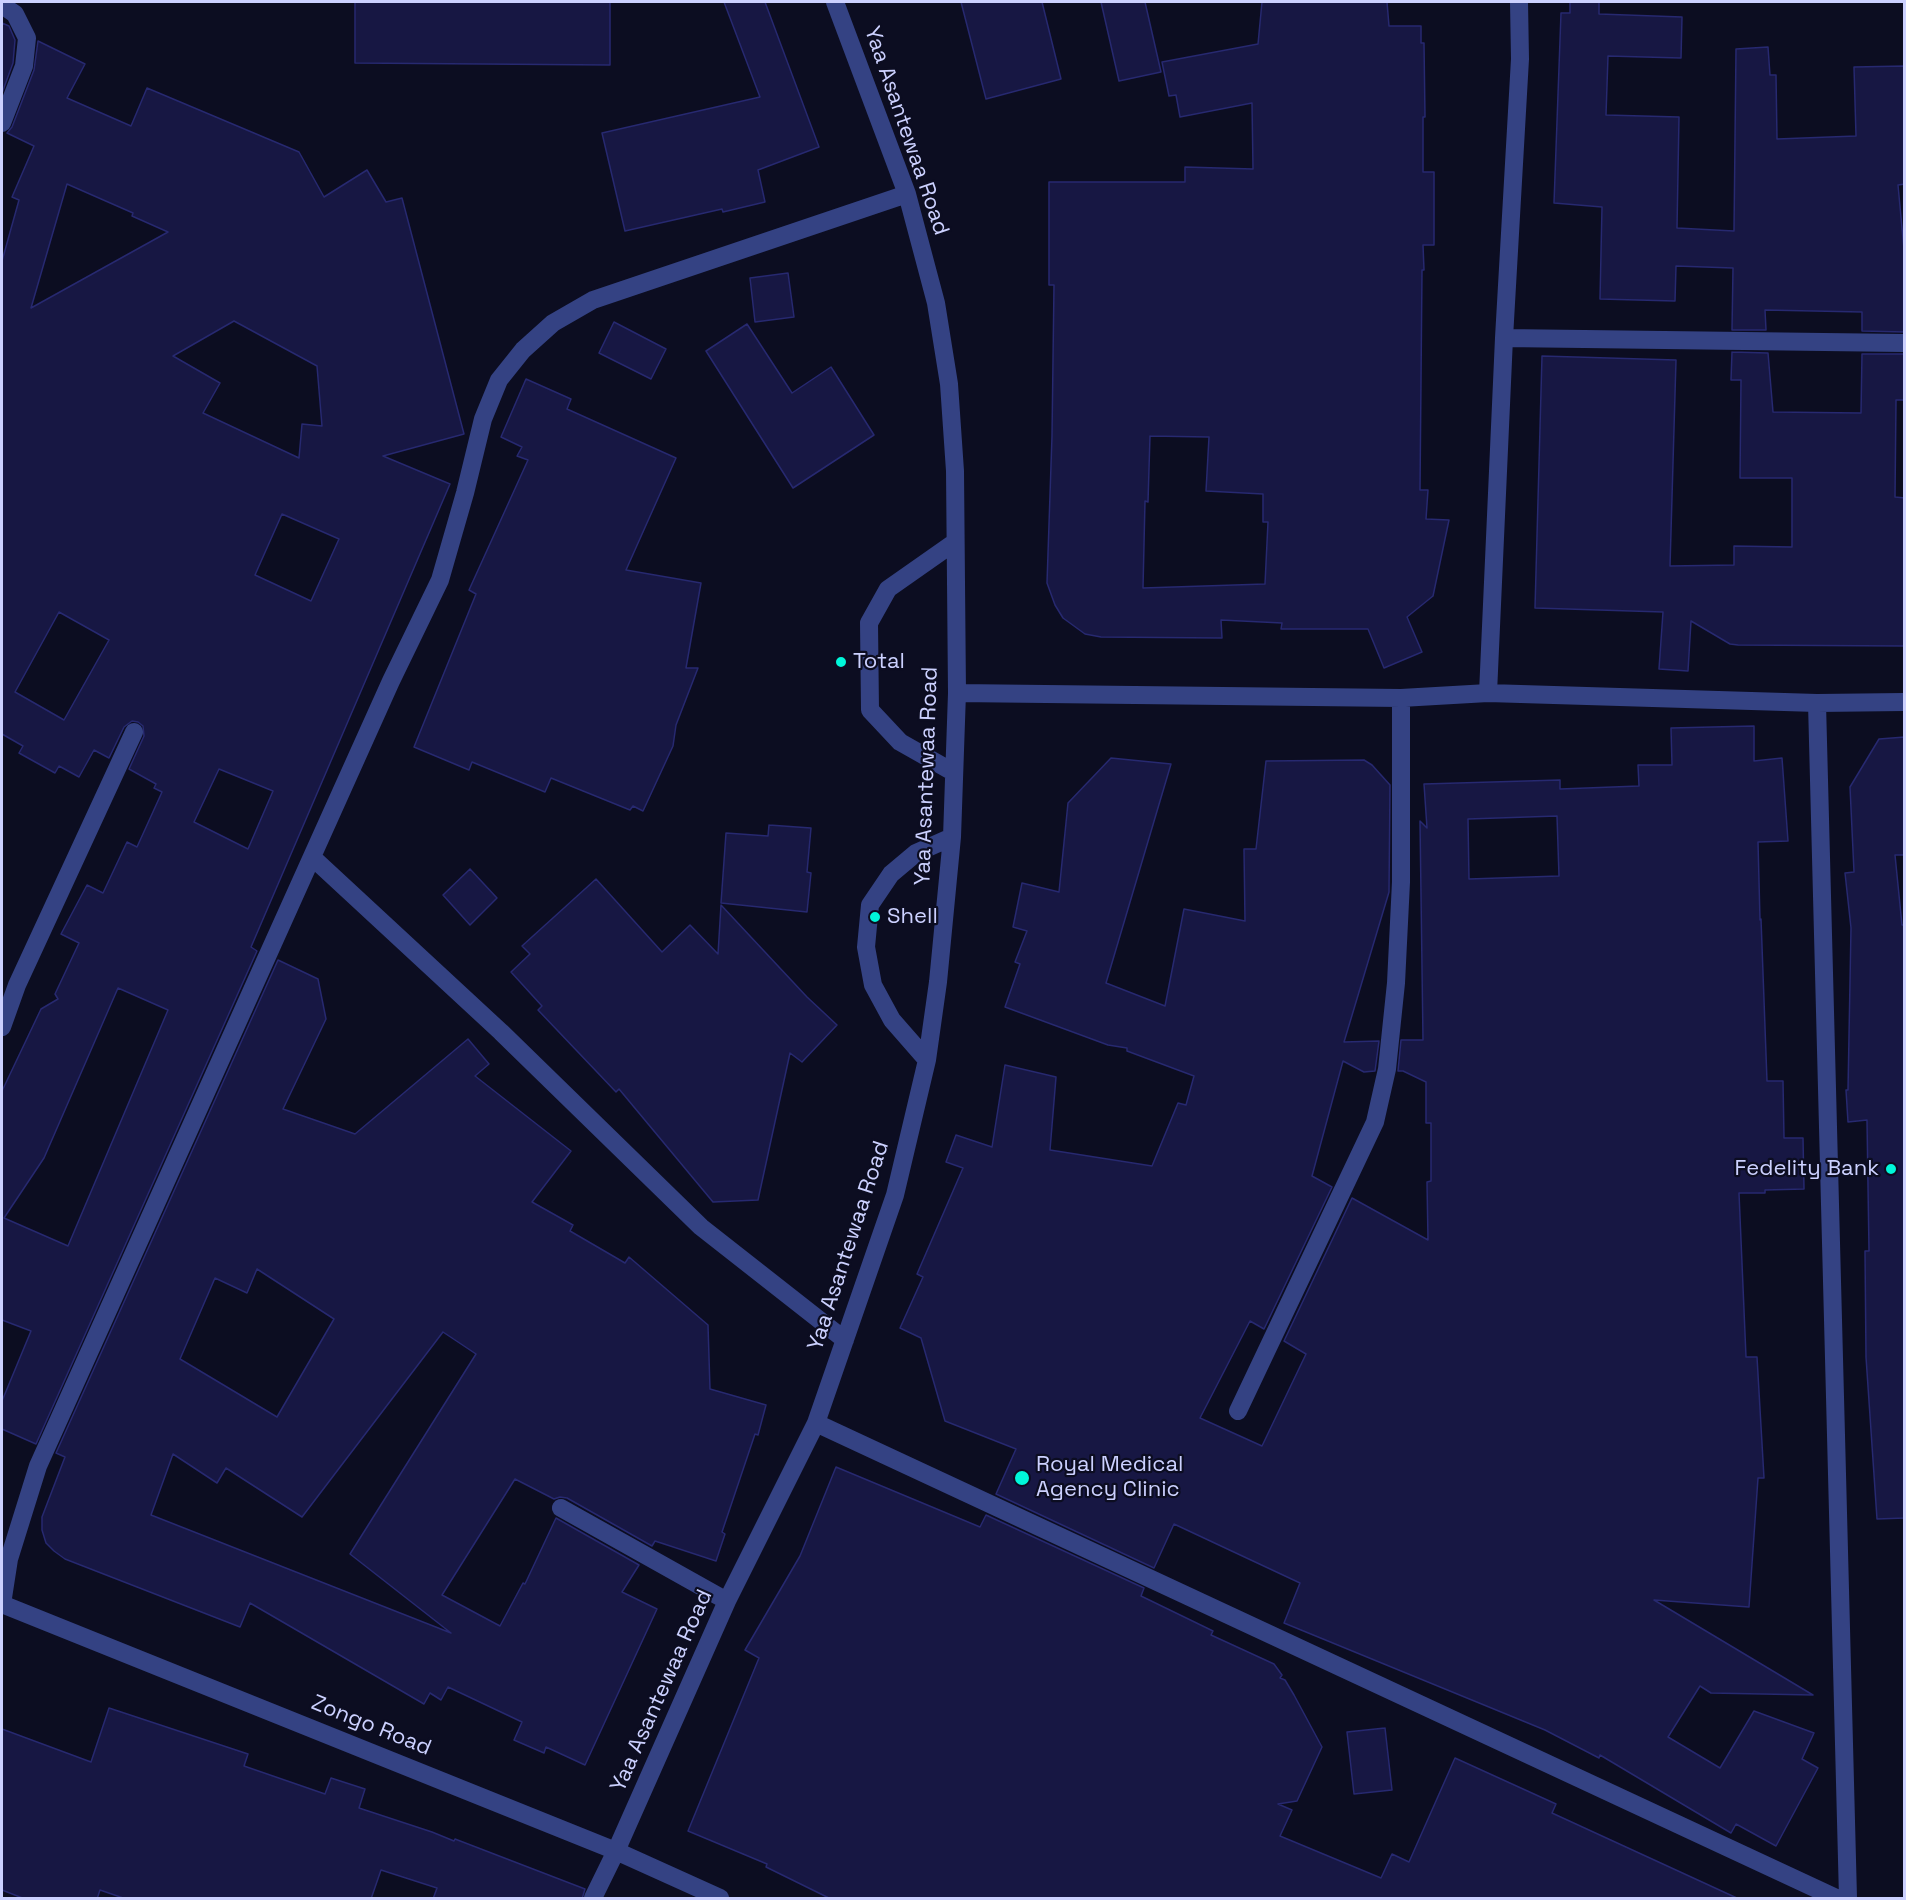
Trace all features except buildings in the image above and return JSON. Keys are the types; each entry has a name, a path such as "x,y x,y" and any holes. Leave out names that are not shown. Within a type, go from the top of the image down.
{"street":[{"name":"Yaa Asantewaa Road","path":"593,1899 727,1601 816,1423 895,1195 927,1060 938,982 952,837 957,693 955,471 949,384 936,303 907,194 835,2"},
{"path":"1488,693 1504,338 1520,60 1519,2"},
{"path":"2,5 15,14 27,38 24,66 2,123"},
{"path":"2,1604 9,1559 38,1466 391,681 440,580 483,419 500,380 523,350 553,323 593,300 907,194"},
{"path":"1504,338 1905,343"},
{"path":"953,772 900,742 870,710 869,623 888,589 955,542"},
{"path":"957,693 1401,698 1488,693 1817,702 1905,702"},
{"path":"1238,1411 1375,1122 1387,1070 1396,984 1401,882 1401,698"},
{"path":"1817,702 1848,1899"},
{"path":"2,1027 17,985 134,732"},
{"path":"927,1060 892,1020 873,985 866,947 870,905 891,874 899,867 916,853 952,837"},
{"path":"312,857 501,1032 701,1227 845,1340"},
{"path":"816,1423 1836,1899"},
{"path":"561,1508 727,1601"},
{"name":"Zongo Road","path":"2,1604 616,1851 720,1899"}],"place":[{"name":"Total","path":"841,662"},
{"name":"Shell","path":"875,917"},
{"name":"Fedelity Bank","path":"1891,1169"},
{"name":"Royal Medical Agency Clinic","path":"1022,1478"}]}
